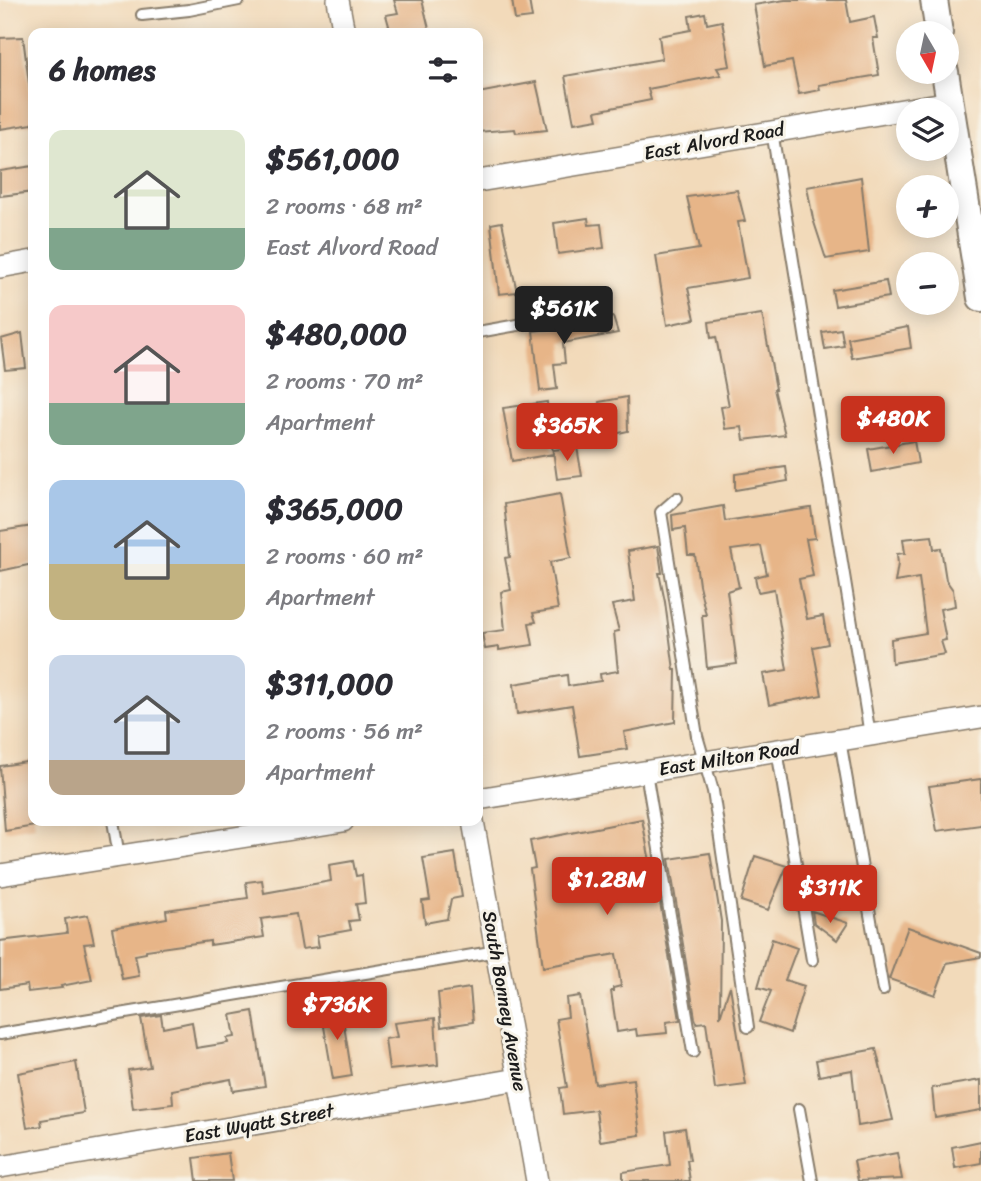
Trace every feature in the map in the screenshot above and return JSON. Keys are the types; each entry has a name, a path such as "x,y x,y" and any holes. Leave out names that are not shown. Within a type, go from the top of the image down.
{"street":[{"path":"338,0 343,28"},
{"path":"934,0 937,21"},
{"name":"East Alvord Road","path":"483,180 896,111"},
{"path":"959,159 981,298"},
{"path":"0,267 28,262"},
{"name":"East Milton Road","path":"483,798 981,717"},
{"path":"0,875 119,856 242,829 280,826"},
{"name":"South Bonney Avenue","path":"474,826 537,1181"},
{"name":"East Wyatt Street","path":"0,1167 518,1079"}],"lane":[{"path":"142,15 189,10 239,0"},
{"path":"772,131 870,735"},
{"path":"483,331 523,324"},
{"path":"677,498 660,512 660,520 703,762 713,790 748,1027"},
{"path":"840,740 883,990"},
{"path":"777,750 812,960"},
{"path":"646,772 693,1052"},
{"path":"114,826 119,856"},
{"path":"0,1034 497,951"},
{"path":"799,1109 812,1181"}],"building":[{"path":"394,0 422,0 429,28 390,28 386,15 398,13"},
{"path":"512,0 529,0 532,18 515,20"},
{"path":"785,0 846,0 850,22 874,17 878,38 873,38 879,75 819,85 820,90 799,94 792,61 765,66 754,5"},
{"path":"705,13 707,24 722,21 730,66 717,68 721,75 648,89 651,100 596,111 598,119 574,123 565,76 662,59 659,36 691,30 689,16"},
{"path":"23,37 28,76 28,125 0,129 0,38"},
{"path":"536,82 547,130 516,133 515,129 483,132 483,92"},
{"path":"28,167 28,193 0,196 0,171"},
{"path":"861,177 869,252 826,259 813,219 807,187"},
{"path":"737,190 745,221 738,222 748,278 688,288 695,319 667,325 656,256 699,249 687,197"},
{"path":"588,218 589,225 601,224 604,248 558,254 554,223"},
{"path":"502,222 517,292 499,294 491,224"},
{"path":"886,281 889,297 835,306 832,290"},
{"path":"762,314 774,389 785,435 744,440 742,427 725,429 721,407 729,406 716,337 711,338 709,322"},
{"path":"613,317 618,333 563,343 565,363 554,364 557,389 540,391 533,331 577,326 576,323"},
{"path":"908,327 911,348 852,358 848,338"},
{"path":"841,329 844,346 825,349 822,332"},
{"path":"22,333 26,368 5,370 1,339"},
{"path":"627,397 628,431 605,436 599,402"},
{"path":"547,402 553,454 512,461 503,408"},
{"path":"914,441 918,463 872,472 868,449"},
{"path":"577,447 582,476 557,479 553,450"},
{"path":"786,467 788,481 735,490 735,474"},
{"path":"560,494 571,558 550,562 558,609 533,613 536,622 529,623 533,645 499,650 499,647 485,649 483,633 505,630 501,592 511,590 505,558 510,557 504,504"},
{"path":"723,506 725,521 811,508 815,538 806,539 813,576 799,579 807,619 823,616 828,644 813,647 822,695 769,705 763,674 787,670 774,589 758,592 755,577 767,574 761,546 731,550 739,587 727,591 737,664 707,668 702,615 706,615 695,555 688,555 685,528 673,530 672,515"},
{"path":"28,527 28,565 0,571 0,531"},
{"path":"932,536 934,549 941,548 946,580 953,590 955,606 940,609 946,640 941,641 945,654 892,663 891,639 926,633 919,578 895,582 897,554 905,553 903,539"},
{"path":"658,546 662,573 659,573 676,670 675,722 624,732 627,749 580,756 572,705 517,714 514,684 567,675 568,686 601,681 600,674 618,671 614,632 619,631 612,605 635,601 628,551"},
{"path":"28,762 28,826 35,826 5,831 0,766"},
{"path":"981,779 981,825 937,831 929,786"},
{"path":"642,819 650,862 653,861 680,1020 666,1022 667,1033 637,1036 636,1029 617,1032 611,991 621,986 616,954 543,967 530,869 535,868 530,841"},
{"path":"455,853 462,897 451,899 447,919 425,923 422,901 430,900 423,858"},
{"path":"710,853 721,921 720,1017 730,986 746,1085 715,1089 706,1022 697,1023 695,1018 669,859"},
{"path":"755,856 787,866 768,910 741,901"},
{"path":"353,861 356,876 362,875 365,903 356,904 359,920 349,921 351,930 317,936 319,947 302,949 296,914 261,919 264,937 146,950 146,953 135,955 139,976 122,979 112,928 167,918 166,910 248,898 246,882 262,880 264,893 331,881 329,865"},
{"path":"812,911 848,923 837,940 814,923"},
{"path":"88,915 94,943 84,944 92,980 61,986 62,988 28,992 27,985 0,989 0,941 67,933 65,919"},
{"path":"908,927 981,953 981,957 947,963 935,995 889,979"},
{"path":"772,939 797,948 785,980 804,986 790,1033 759,1022 771,991 758,987"},
{"path":"470,988 473,1022 441,1027 438,993"},
{"path":"580,996 595,1084 633,1079 640,1135 600,1141 596,1110 563,1114 560,1088 567,1087 556,1019 568,1017 566,998"},
{"path":"341,1006 352,1076 333,1079 321,1009"},
{"path":"253,1011 265,1086 233,1091 231,1079 172,1090 173,1104 133,1109 128,1070 150,1067 141,1018 161,1015 163,1028 192,1022 196,1048 228,1043 227,1038 235,1037 231,1015"},
{"path":"435,1018 438,1065 389,1070 385,1039 397,1037 394,1023"},
{"path":"876,1049 893,1120 858,1126 852,1070 819,1076 816,1060"},
{"path":"76,1062 84,1113 41,1120 42,1126 27,1128 18,1073"},
{"path":"981,1080 981,1110 935,1118 932,1088"},
{"path":"685,1128 690,1181 623,1181 623,1172 670,1165 666,1131"},
{"path":"981,1141 981,1163 955,1168 952,1147"},
{"path":"228,1153 232,1181 197,1181 194,1158"},
{"path":"897,1153 902,1179 858,1181 854,1161"}]}
